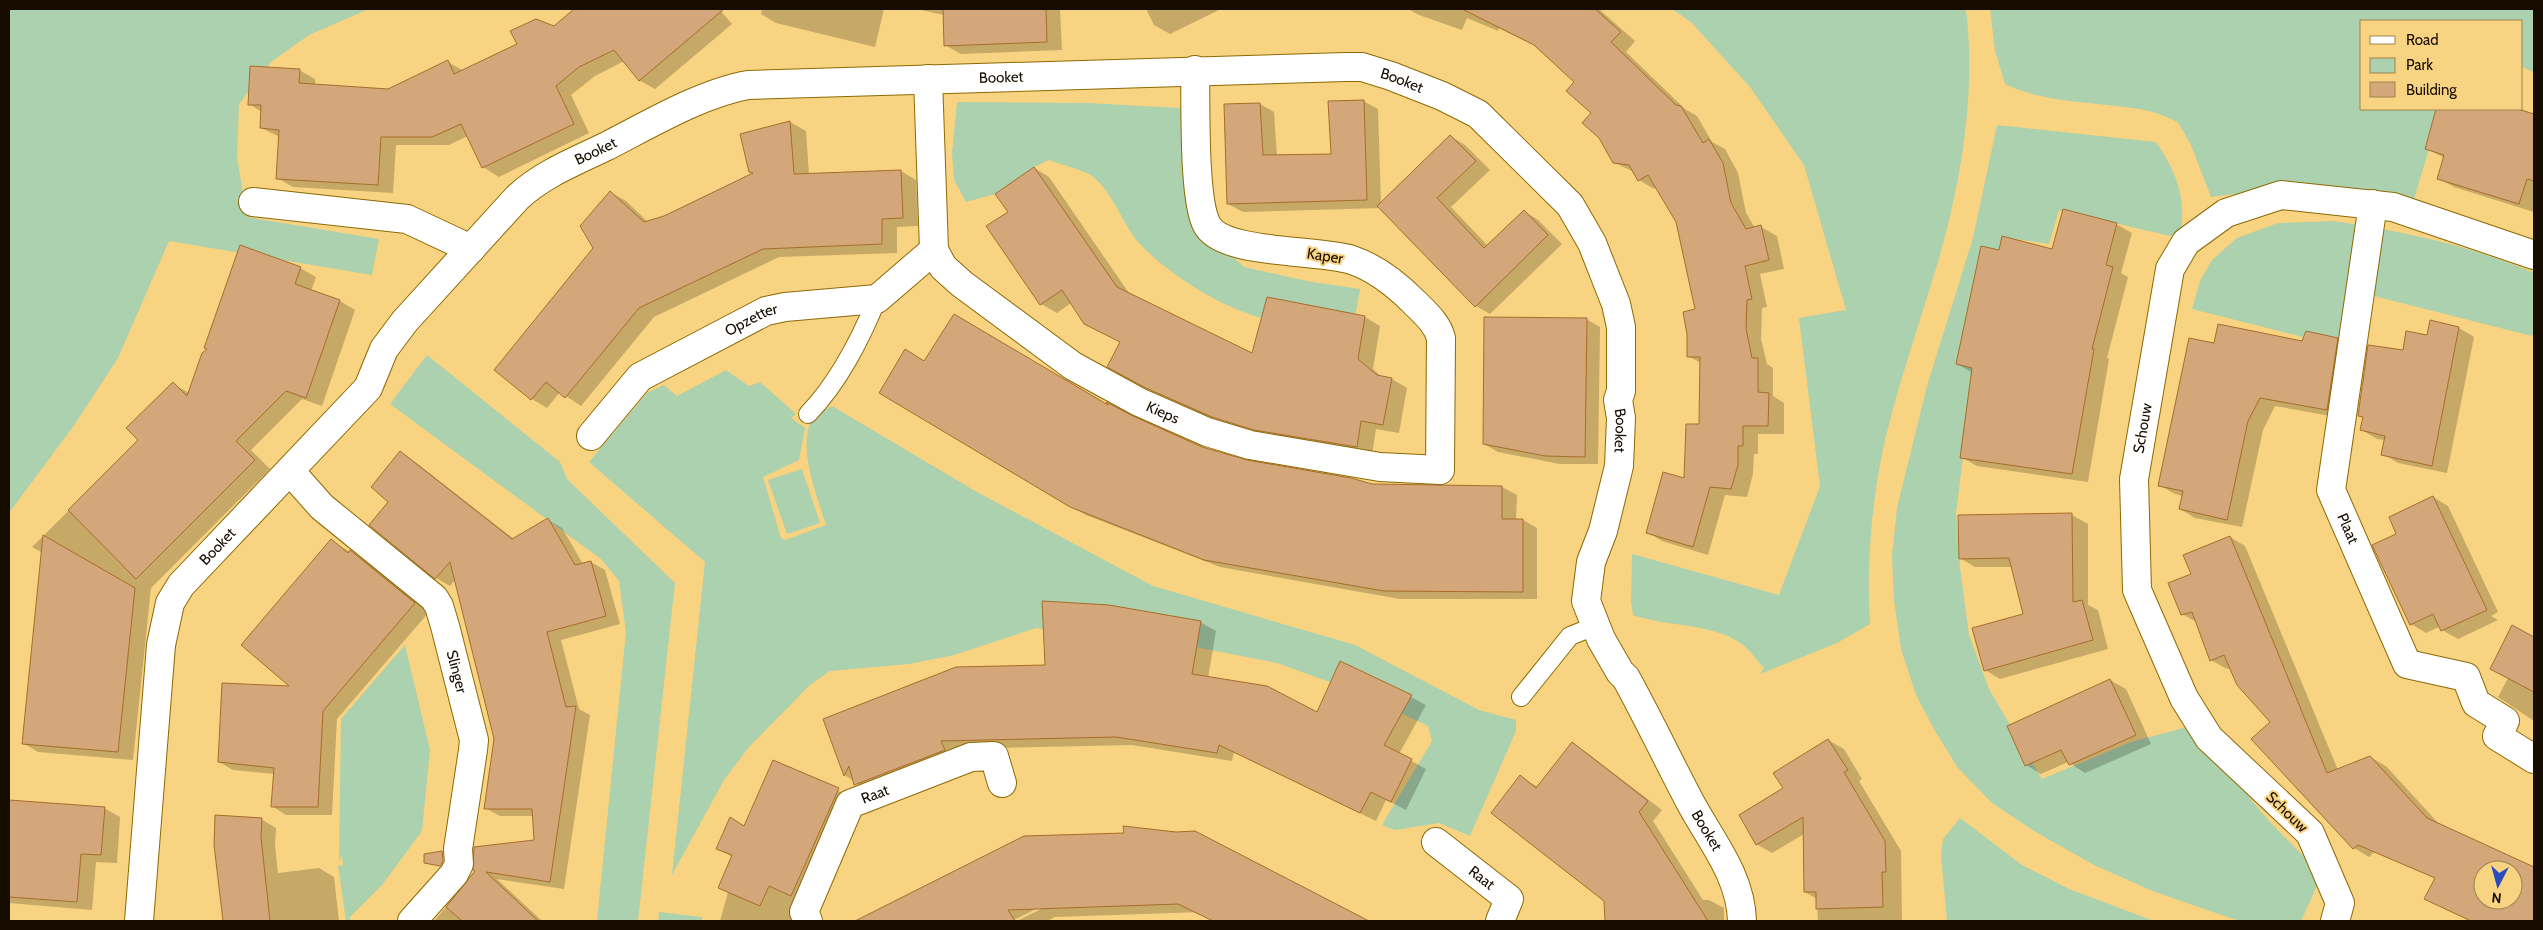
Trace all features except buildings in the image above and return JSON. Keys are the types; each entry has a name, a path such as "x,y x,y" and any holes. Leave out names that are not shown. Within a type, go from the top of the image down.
{"street":[{"name":"Booket","path":"139,921 161,645 170,603 195,569 368,388 384,349 405,321 517,198 535,182 644,126 721,92 756,84 1151,75 1156,72 1196,70 1362,67 1442,96 1478,114 1570,205 1592,243 1616,304 1621,326 1621,391 1618,399 1621,418 1619,466 1603,531 1591,562 1586,601 1595,626 1620,672 1626,678 1690,802 1735,881 1741,900 1742,921"},
{"name":"Kaper","path":"1196,70 1199,189 1207,227 1223,239 1244,246 1352,260 1388,279 1434,323 1441,338 1440,470"},
{"path":"877,299 934,250 928,79"},
{"name":"Schouw","path":"2335,921 2340,903 2310,834 2209,738 2184,698 2137,590 2134,479 2170,269 2186,242 2226,213 2281,195 2393,207 2534,255"},
{"path":"253,202 407,219 471,249"},
{"name":"Plaat","path":"2373,204 2330,490 2407,664 2466,677 2476,703 2505,721 2496,736 2534,759"},
{"name":"Kieps","path":"934,250 943,267 962,284 1073,366 1156,410 1207,432 1250,445 1389,468 1440,470"},
{"name":"Opzetter","path":"591,436 640,377 766,311 785,306 877,299"},
{"name":"Slinger","path":"290,471 322,507 434,598 439,606 445,626 474,740 473,750 458,849 459,864 446,885 412,921"},
{"name":"Raat","path":"808,921 804,912 850,804 971,757 994,756 1002,782"},
{"name":"Raat","path":"1436,842 1509,899 1500,921"}],"lane":[{"path":"808,414 825,396 863,334 877,299"},
{"path":"1521,697 1570,636 1595,626"}],"green space":[{"path":"9,9 369,9 309,35 271,62 239,104 237,157 247,217 379,239 372,275 169,241 118,358 75,424 9,513"},
{"path":"1672,9 1966,9 1969,40 1968,102 1961,164 1940,255 1898,391 1881,459 1871,529 1870,624 1837,643 1760,674 1764,668 1746,647 1732,638 1705,629 1660,622 1633,615 1631,601 1632,554 1779,595 1820,486 1799,318 1846,310 1804,165 1750,87 1691,22"},
{"path":"1990,9 2534,9 2534,72 2523,67 2523,20 2360,20 2360,110 2441,110 2412,206 2283,188 2211,197 2191,145 2178,122 2145,110 2074,102 2022,91 2005,84 1995,51"},
{"path":"957,102 1087,103 1197,109 1221,246 1244,267 1312,282 1360,289 1354,323 1291,323 1264,319 1205,294 1169,270 1140,244 1097,180 1089,174 1049,160 1034,167 995,194 966,202 954,180 952,153"},
{"path":"1997,125 2156,142 2175,176 2179,188 2182,212 2179,238 2059,210 2049,244 2008,238 1965,442 1956,512 1960,567 1969,635 1989,689 2042,779 2131,742 2191,726 2268,820 2317,870 2320,879 2301,921 2239,921 2155,892 2094,865 2034,831 1992,803 1958,768 1916,695 1901,649 1894,600 1892,556 1897,508 1927,386 1973,238"},
{"path":"2334,221 2386,230 2461,247 2534,273 2534,329 2532,336 2370,295 2355,350 2192,309 2200,281 2212,260 2237,238 2278,223"},
{"path":"427,355 560,462 567,479 675,583 638,921 597,921 626,632 619,581 601,559 390,404"},
{"path":"726,370 749,386 760,382 796,414 791,418 805,428 799,460 763,477 781,538 785,540 826,525 814,488 808,461 807,435 812,420 832,406 977,492 1153,586 1355,645 1479,710 1516,720 1516,731 1470,836 1439,823 1395,830 1382,825 1432,741 1428,726 1357,692 1277,663 1170,642 1036,628 954,655 909,664 830,671 810,685 749,747 724,780 672,875 705,562 589,462 647,393 664,385 677,396"},
{"path":"802,469 820,523 787,534 768,480"},
{"path":"405,645 430,750 422,831 382,885 349,918 352,921 346,921 338,865 343,866 342,855 339,861 341,719"},
{"path":"1960,818 2022,865 2069,889 2154,921 1947,921 1941,856 1943,839"},
{"path":"659,912 702,917 702,921 658,921"}]}
